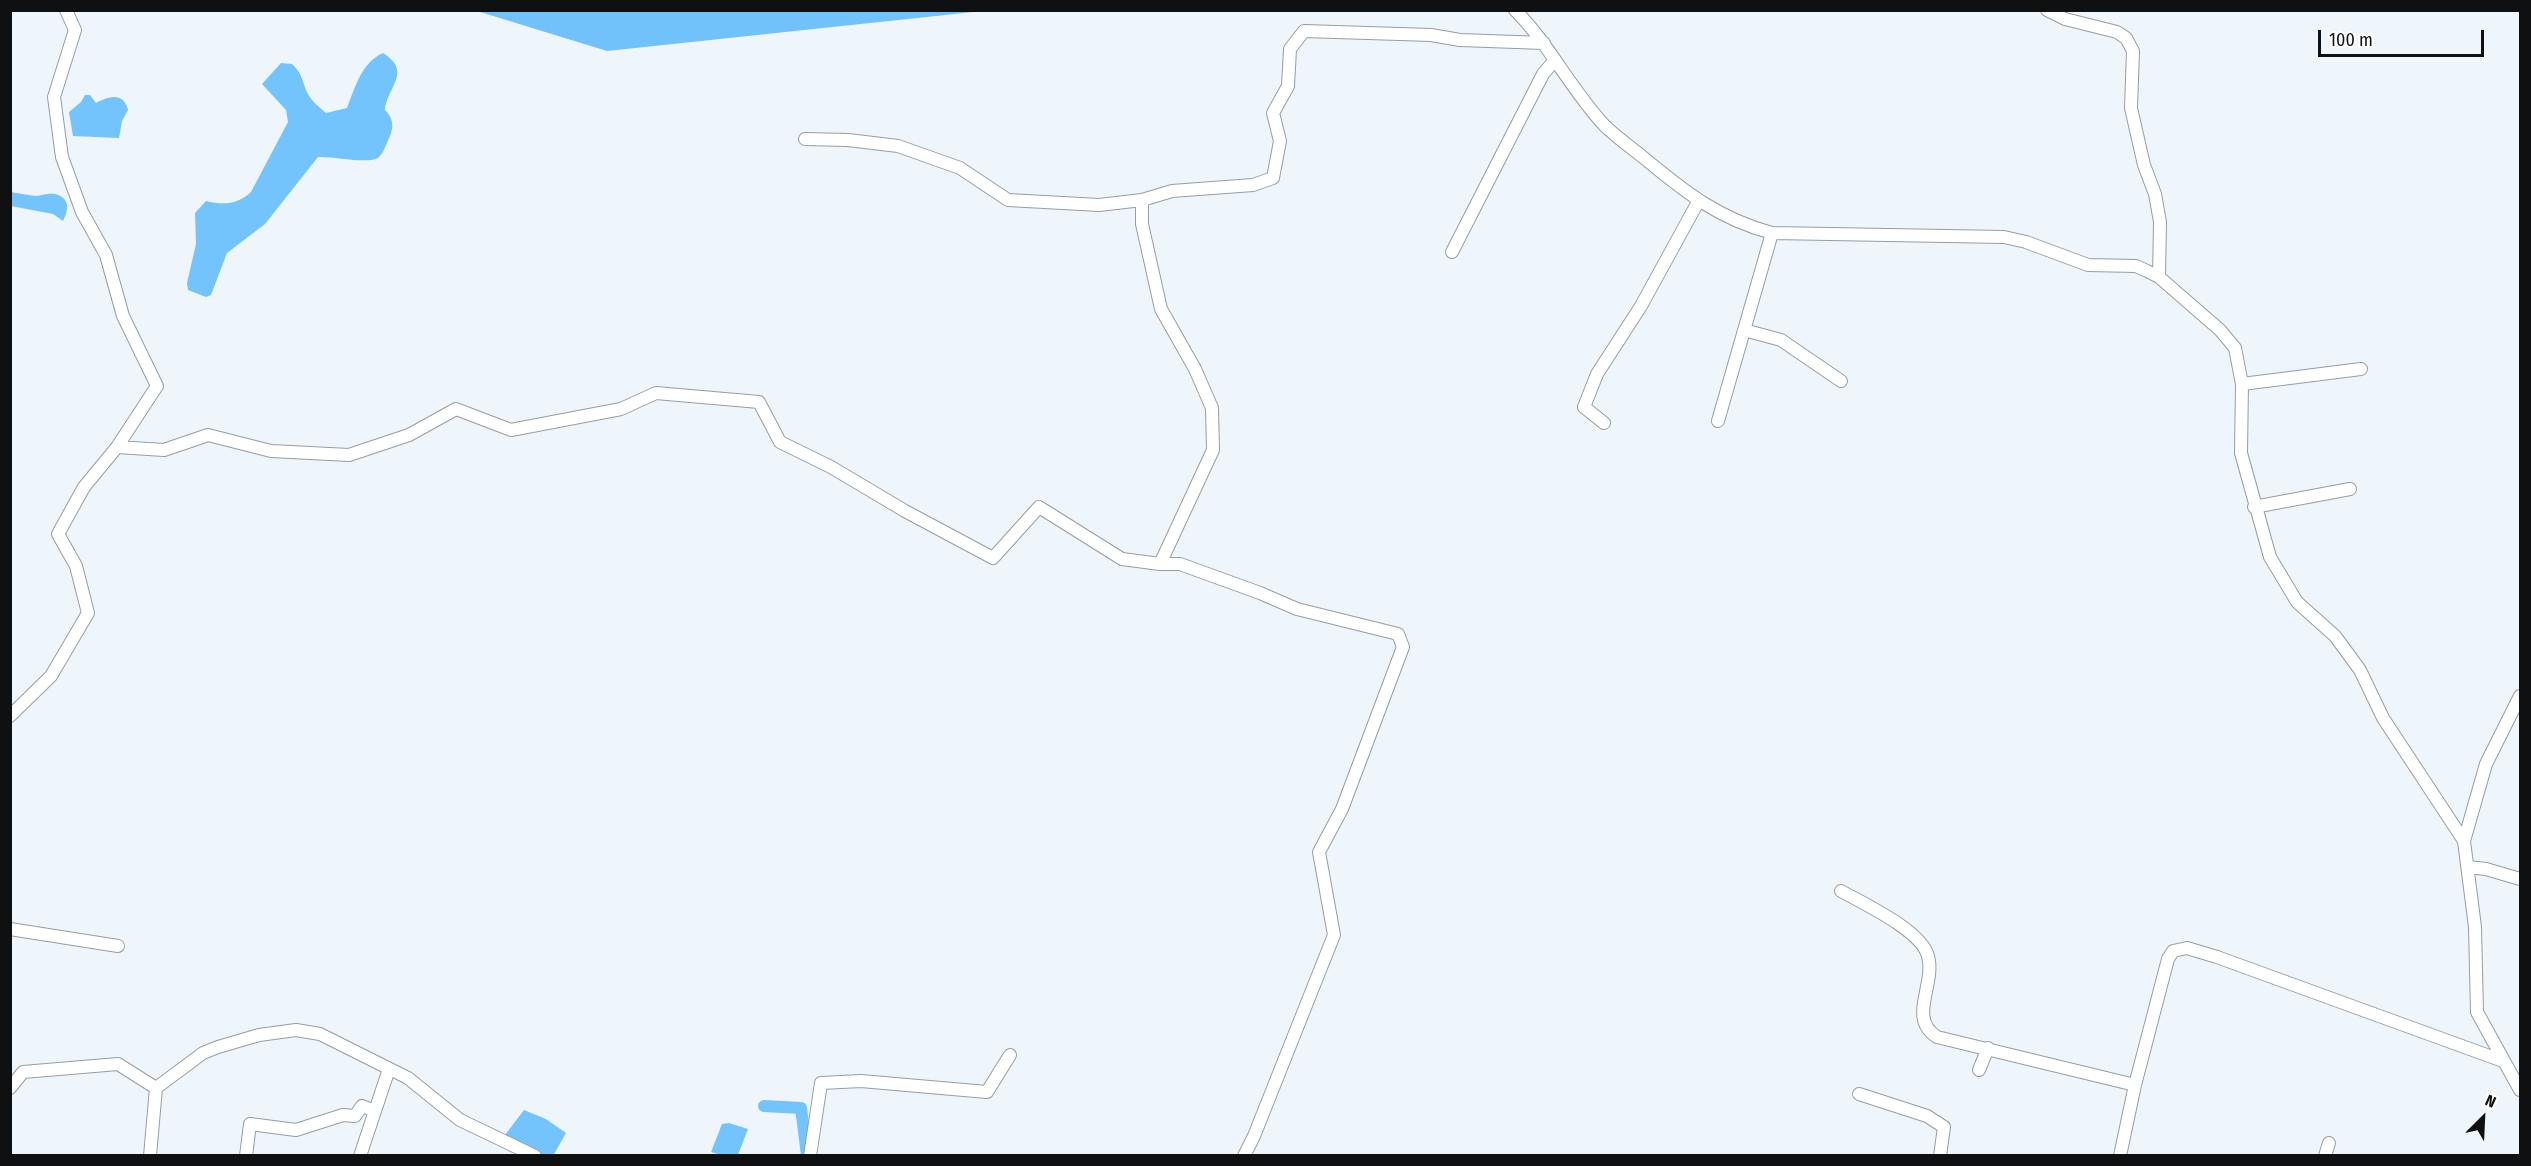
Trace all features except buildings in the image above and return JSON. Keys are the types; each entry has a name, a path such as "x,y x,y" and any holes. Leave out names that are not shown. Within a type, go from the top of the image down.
{"street":[{"path":"10,716 51,676 88,613 76,566 57,534 84,487 117,447 157,386 123,315 106,255 82,212 62,157 54,97 75,30 66,10"},
{"path":"1515,10 1544,43 1605,126 1698,202 1752,228 1772,233 2004,237 2026,242 2088,265 2136,266 2159,277 2220,330 2235,348 2242,384 2241,453 2254,507 2270,557 2297,602 2335,636 2360,670 2383,718 2464,841 2475,927 2477,1012 2520,1090"},
{"path":"2047,10 2065,19 2117,32 2126,38 2133,51 2131,108 2144,165 2155,194 2160,222 2159,277"},
{"path":"805,138 898,146 960,168 1008,200 1099,205 1142,200 1172,191 1253,185 1273,178 1281,141 1273,113 1288,86 1290,49 1304,31 1431,35 1460,40 1544,43"},
{"path":"1452,252 1543,74 1555,60"},
{"path":"1142,200 1142,224 1161,309 1195,369 1212,408 1213,450 1160,564"},
{"path":"1604,423 1584,407 1597,374 1641,306 1698,202"},
{"path":"1718,421 1772,233"},
{"path":"1744,330 1781,340 1841,381"},
{"path":"2242,384 2361,369"},
{"path":"117,447 164,450 208,435 271,451 349,454 409,435 456,409 510,430 621,409 656,393 759,402 780,442 831,467 905,511 993,558 1039,507 1122,559 1180,564 1297,609 1398,634 1403,647 1342,808 1319,852 1334,935 1254,1136 1244,1155"},
{"path":"2254,507 2350,489"},
{"path":"2464,841 2486,764 2520,696"},
{"path":"2468,867 2486,869 2520,879"},
{"path":"1841,891 1894,919 1918,942 1928,956 1929,975 1923,1018 1927,1030 1937,1037 2135,1085"},
{"path":"10,929 118,946"},
{"path":"2120,1155 2135,1085 2168,959 2173,951 2187,948 2228,961 2504,1061"},
{"path":"156,1088 211,1050 259,1035 296,1030 320,1034 408,1078 460,1120 535,1155"},
{"path":"1978,1070 1988,1048"},
{"path":"810,1155 821,1083 861,1081 987,1092 1010,1055"},
{"path":"10,1088 23,1072 118,1064 156,1088"},
{"path":"360,1155 389,1069"},
{"path":"150,1155 156,1088"},
{"path":"1859,1094 1927,1116 1944,1127 1940,1155"},
{"path":"246,1155 250,1124 296,1130 343,1115 355,1116 362,1106 375,1111"},
{"path":"2325,1155 2329,1143"}],"shaded area":[{"path":"477,11 983,11 607,51"},
{"path":"383,53 392,60 397,73 385,110 391,119 392,129 381,155 368,160 318,157 265,224 227,253 211,295 206,297 188,290 187,283 196,244 195,213 206,201 230,203 251,192 288,122 286,110 262,84 281,63 292,64 314,103 326,113 347,108 364,70 375,57"},
{"path":"85,95 90,95 96,103 115,97 123,100 128,110 122,121 119,138 73,136 69,112 81,102"},
{"path":"10,192 35,196 50,193 60,196 67,204 63,221 53,214 11,206"},
{"path":"524,1110 546,1119 566,1133 553,1156 542,1155 505,1135"},
{"path":"729,1123 748,1129 738,1155 721,1155 711,1152 722,1124"}],"waterway":[{"path":"764,1106 801,1108 807,1155"}]}
